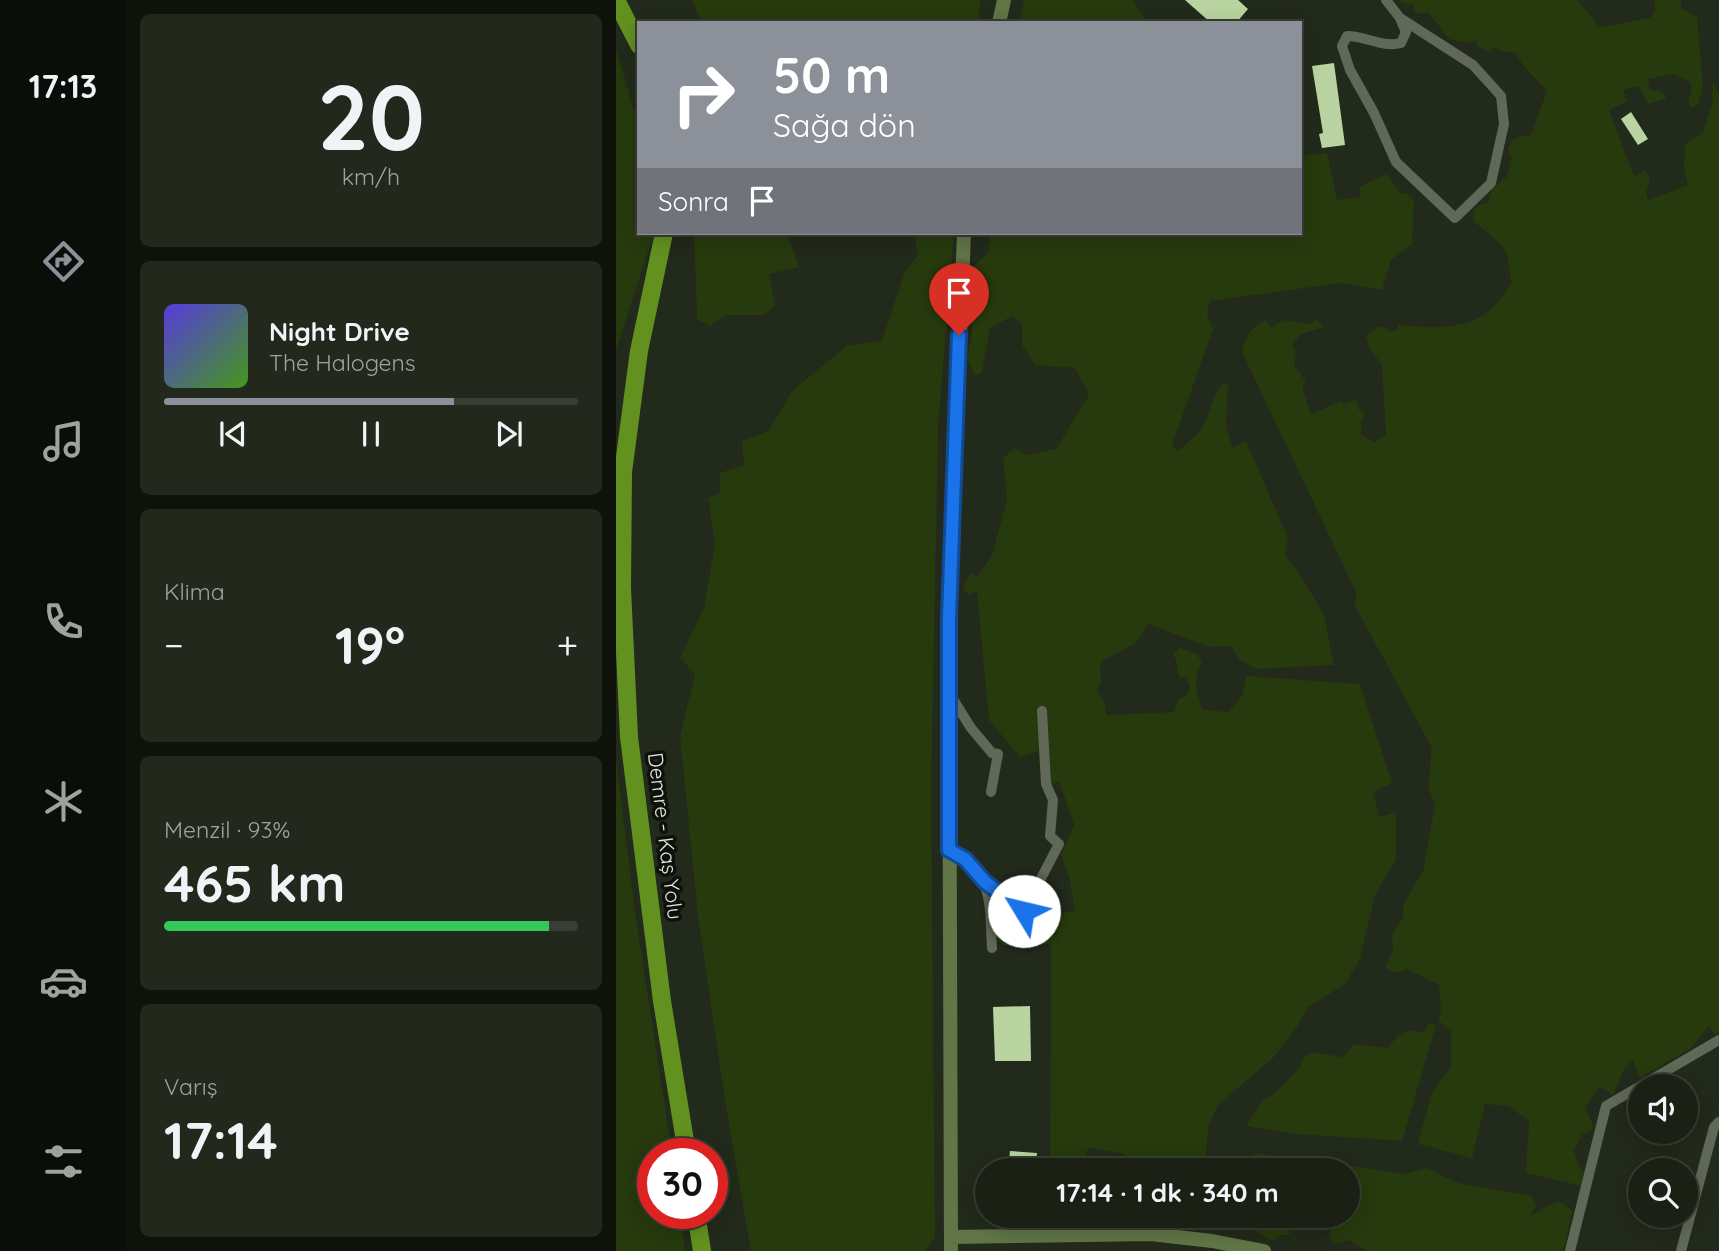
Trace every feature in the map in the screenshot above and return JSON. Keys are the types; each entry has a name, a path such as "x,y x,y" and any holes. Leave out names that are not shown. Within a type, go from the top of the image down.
{"highway":[{"path":"616,0 637,41"},
{"name":"Demre - Kaş Yolu","path":"664,235 639,351 622,472 622,588 629,737 662,1001 685,1138"},
{"path":"699,1229 702,1251"}],"main road":[{"path":"999,21 1004,0"},
{"path":"964,235 952,508 949,693 951,1244 1151,1234 1212,1241 1264,1251"}],"street":[{"path":"1386,0 1400,18 1406,32 1401,43 1389,46 1363,36 1347,36 1342,46 1350,70 1374,113 1396,162 1455,218 1491,183 1504,124 1501,96 1474,65 1400,18"},
{"path":"949,693 971,728 992,753 998,754 991,792"},
{"path":"949,850 965,859 985,882 1024,911 1059,844 1050,836 1052,800 1046,784 1042,711"},
{"path":"985,882 989,891 992,948"},
{"path":"1570,1251 1606,1106 1719,1040"},
{"path":"1681,1251 1714,1128 1719,1122"}],"green space":[{"path":"692,0 981,0 978,21 700,21"},
{"path":"1024,0 1133,0 1144,18 1143,21 1019,21"},
{"path":"1399,0 1577,0 1600,27 1650,18 1656,9 1654,0 1681,2 1681,8 1697,17 1703,87 1698,105 1691,108 1688,102 1692,89 1689,81 1673,74 1648,79 1650,90 1661,91 1666,95 1665,99 1648,104 1638,86 1623,90 1627,101 1609,110 1634,176 1645,171 1650,178 1646,194 1648,200 1688,185 1684,168 1685,144 1703,132 1712,104 1713,81 1719,95 1719,1032 1715,1035 1709,1026 1691,1048 1647,1074 1638,1074 1633,1060 1624,1069 1613,1095 1600,1087 1585,1107 1593,1126 1590,1132 1582,1134 1574,1150 1584,1172 1582,1186 1526,1173 1529,1121 1508,1106 1485,1104 1472,1158 1418,1144 1432,1092 1451,1067 1451,1032 1438,1020 1441,1011 1439,985 1407,969 1395,973 1385,968 1393,950 1392,935 1404,916 1403,905 1423,871 1435,805 1428,787 1432,748 1354,604 1357,594 1242,352 1250,333 1266,320 1272,328 1283,320 1309,324 1317,319 1324,327 1301,334 1292,345 1296,352 1294,365 1306,382 1302,386 1311,415 1340,401 1344,404 1356,400 1358,409 1365,413 1361,435 1375,442 1386,434 1382,365 1369,347 1366,336 1378,327 1386,327 1389,332 1398,330 1398,325 1436,327 1473,320 1494,306 1512,283 1504,249 1473,220 1474,210 1488,202 1492,190 1507,176 1512,157 1508,150 1511,142 1516,138 1531,135 1547,91 1522,64 1515,52 1504,52 1494,47 1489,52 1477,46 1477,39 1469,43 1449,39 1429,13 1419,13 1414,10 1413,4"},
{"path":"616,49 637,120 637,235 653,235 616,350"},
{"path":"1327,153 1337,200 1361,197 1359,187 1387,174 1400,193 1407,194 1414,200 1412,244 1391,260 1382,290 1341,283 1210,301 1207,314 1213,329 1172,445 1178,451 1197,435 1219,388 1223,383 1228,386 1226,426 1233,448 1246,441 1288,538 1285,555 1324,615 1334,665 1256,669 1240,660 1231,646 1210,647 1148,624 1136,643 1104,660 1100,667 1101,681 1097,691 1105,703 1106,715 1174,712 1178,700 1186,696 1190,687 1186,677 1180,677 1173,654 1180,648 1197,654 1202,663 1196,680 1203,710 1229,712 1243,694 1246,676 1360,684 1392,783 1373,792 1380,817 1396,812 1396,859 1375,895 1360,959 1345,984 1307,1008 1297,1027 1274,1057 1218,1105 1209,1124 1205,1158 1124,1158 1125,1154 1088,1147 1086,1158 1050,1158 1051,944 1003,945 998,942 993,902 996,898 1001,898 1038,933 1051,931 1051,915 1075,911 1069,877 1061,855 1074,825 1059,781 1051,785 1046,749 1020,757 989,720 977,591 969,595 963,590 970,572 977,577 992,556 1007,499 1003,458 1014,448 1026,455 1056,449 1089,395 1075,368 1035,365 1022,345 1022,324 1012,316 990,328 982,372 975,376 967,358 972,335 972,269 989,251 990,235 1302,235 1302,156"},
{"path":"694,235 788,235 799,267 769,274 775,305 764,315 726,315 710,326 697,319"},
{"path":"914,235 954,235 938,427 931,790 935,1237 925,1251 751,1251 726,1107 698,916 680,736 695,674 680,658 704,608 715,543 708,498 720,493 720,473 744,465 742,441 769,431 792,391 848,345 882,341 905,272 918,255"},
{"path":"616,759 635,912 670,1138 637,1138 637,1229 683,1229 685,1251 616,1251"},
{"path":"1429,1024 1436,1025 1402,1141 1297,1134 1246,1126 1262,1101 1277,1091 1311,1052 1343,1057 1354,1044 1387,1048 1405,1031 1422,1033"},
{"path":"1256,1153 1291,1158 1248,1158"},
{"path":"1360,1168 1405,1174 1427,1168 1458,1183 1532,1196 1536,1206 1530,1217 1546,1206 1560,1202 1572,1211 1563,1251 1368,1251 1348,1240 1334,1244 1329,1235 1332,1228 1360,1228"},
{"path":"1256,1228 1290,1228 1289,1235 1280,1235 1273,1241 1257,1232"}],"building":[{"path":"1185,0 1238,0 1248,9 1238,21 1209,21"},
{"path":"1334,63 1345,145 1322,148 1319,134 1323,133 1312,66"},
{"path":"1631,112 1648,139 1638,145 1621,119"},
{"path":"1030,1006 1031,1061 995,1061 993,1007"},
{"path":"1010,1151 1037,1153 1036,1158 1009,1158"}],"route":[{"path":"959,335 949,618 949,850 965,859 985,882 1024,911"}]}
